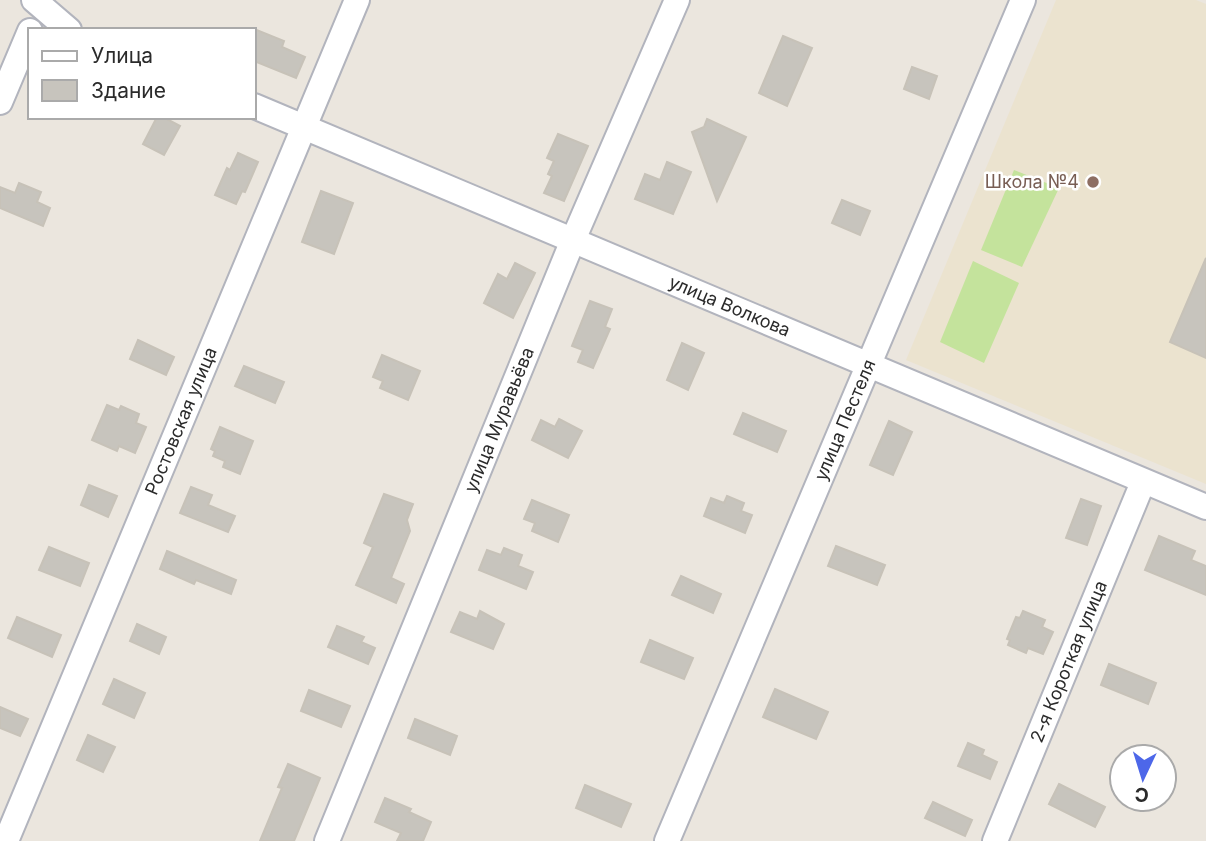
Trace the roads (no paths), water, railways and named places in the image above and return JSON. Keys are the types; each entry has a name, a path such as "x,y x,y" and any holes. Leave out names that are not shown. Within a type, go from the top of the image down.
{"street":[{"name":"Ростовская улица","path":"6,841 357,0"},
{"name":"улица Муравьёва","path":"327,841 573,240 677,0"},
{"name":"улица Пестеля","path":"667,841 1023,0"},
{"path":"31,28 39,2 67,28"},
{"path":"0,102 28,36"},
{"name":"улица Волкова","path":"256,108 1206,507"},
{"name":"2-я Короткая улица","path":"995,841 1143,482"}],"place":[{"name":"Школа №4","path":"1093,182"}]}
